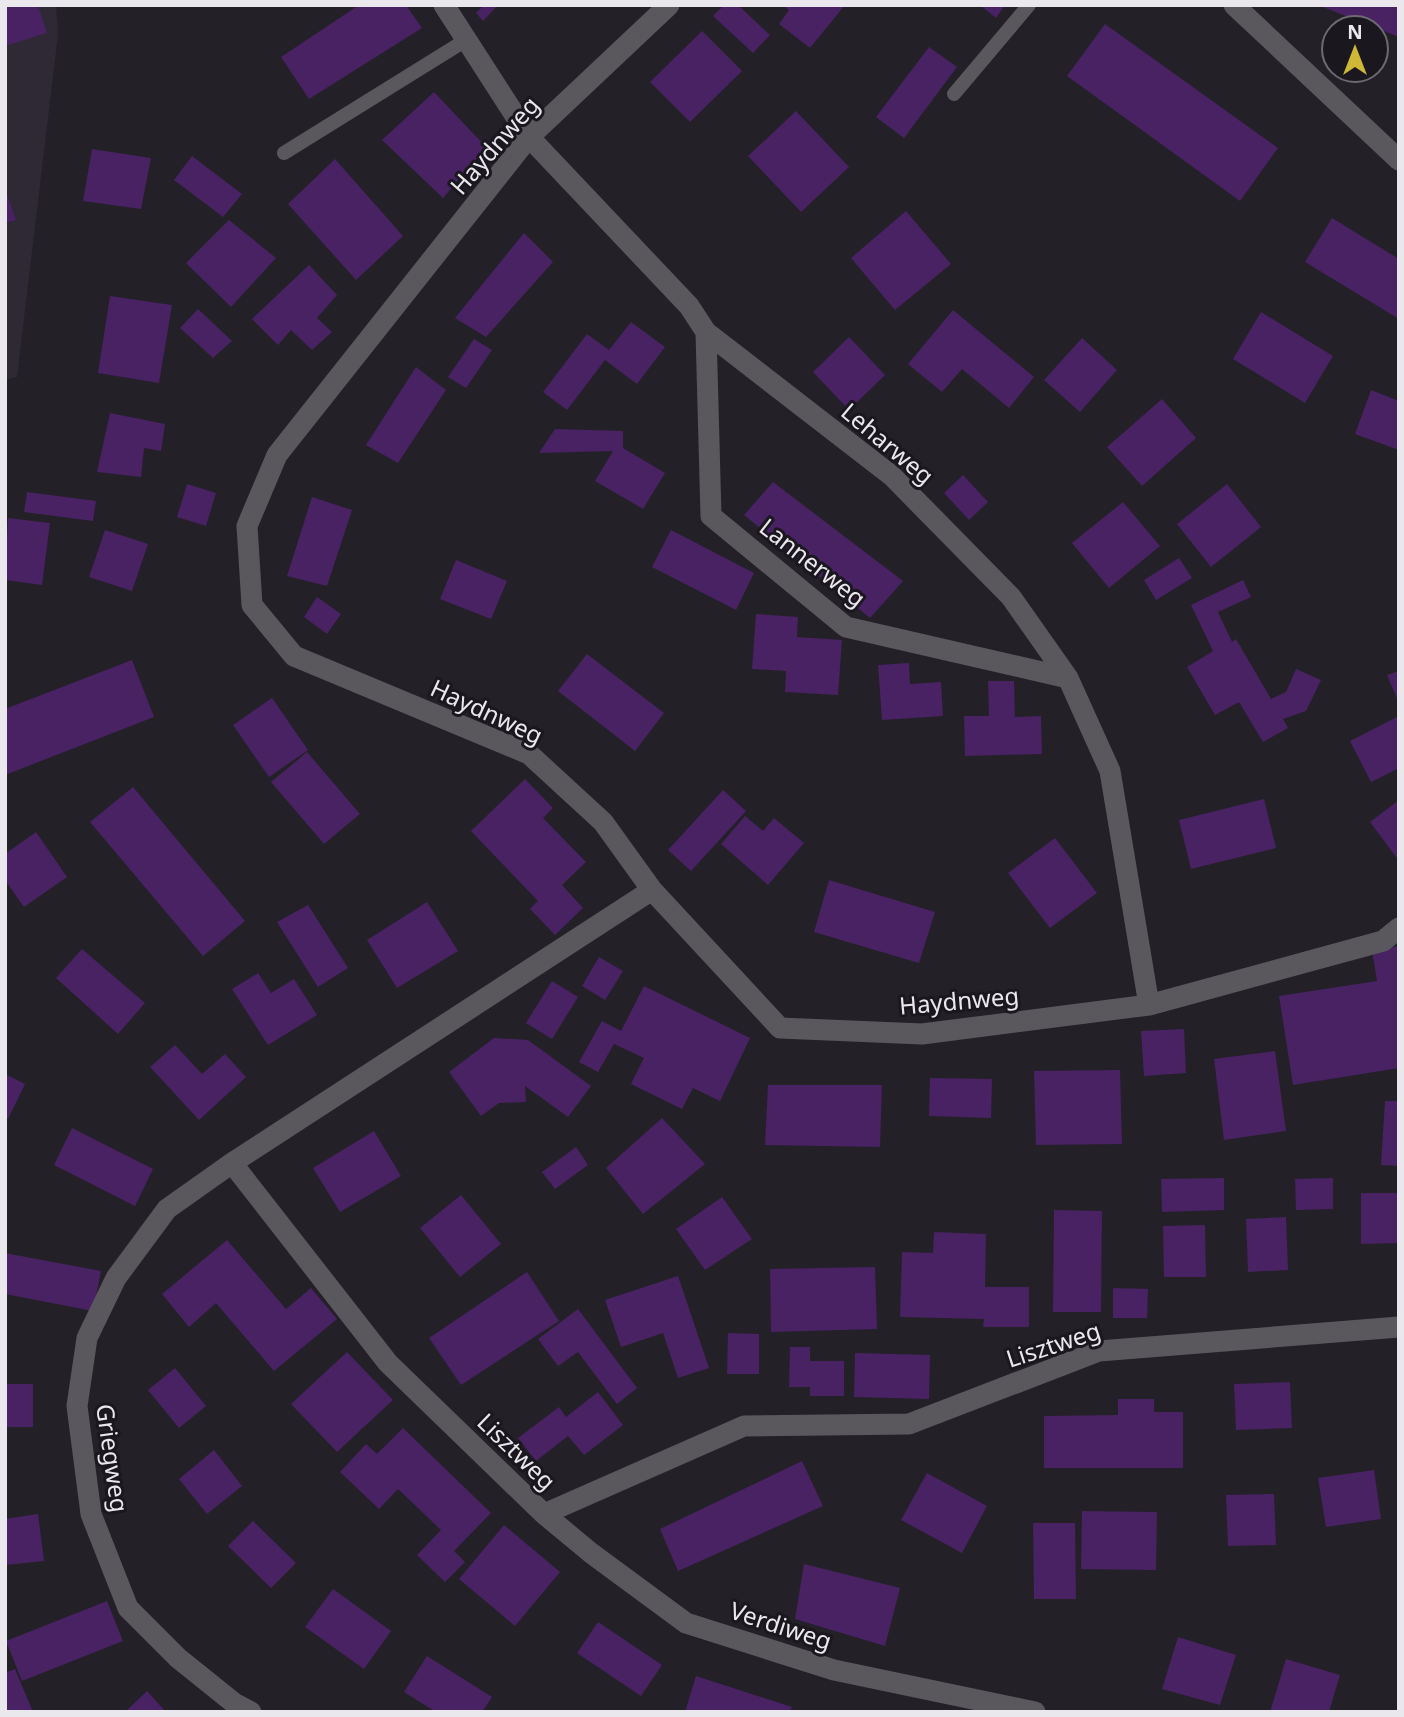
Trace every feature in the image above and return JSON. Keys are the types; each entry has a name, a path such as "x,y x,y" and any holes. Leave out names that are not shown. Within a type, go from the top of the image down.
{"street":[{"name":"Leharweg","path":"444,5 529,137 689,306 706,332 892,475 1011,597 1068,678 1110,771 1149,1006"},
{"name":"Haydnweg","path":"669,5 529,137 278,455 247,526 252,605 294,656 529,754 603,822 652,890 780,1028 922,1034 1149,1006 1383,941 1399,928"},
{"path":"1234,5 1399,160"},
{"name":"Lannerweg","path":"706,332 711,516 846,627 1068,678"},
{"path":"232,1163 652,890"},
{"name":"Lisztweg","path":"232,1163 388,1363 544,1514 744,1426 909,1424 1099,1351 1399,1326"},
{"name":"Griegweg","path":"232,1163 167,1209 116,1278 87,1338 77,1406 91,1514 128,1608 178,1658 234,1703 251,1712"},
{"name":"Verdiweg","path":"544,1514 591,1553 686,1623 834,1670 1035,1712"}],"lane":[{"path":"954,94 1029,5"},
{"path":"284,153 466,40"}],"shaded area":[{"path":"5,5 56,5 58,34 17,377 5,380"}],"building":[{"path":"5,5 38,5 47,33 5,46"},
{"path":"359,5 406,5 422,28 309,99 281,57"},
{"path":"484,5 498,5 483,21 476,13"},
{"path":"724,5 738,5 770,35 753,53 713,16"},
{"path":"783,5 845,5 810,48 779,24 789,10"},
{"path":"980,5 1005,5 996,18"},
{"path":"1318,5 1399,5 1399,37 1390,33 1390,14 1341,14"},
{"path":"1105,24 1278,148 1240,201 1067,76"},
{"path":"702,31 742,71 690,122 650,82"},
{"path":"929,47 957,67 904,138 876,117"},
{"path":"434,92 486,147 443,198 382,140"},
{"path":"796,111 849,167 801,212 748,156"},
{"path":"92,149 151,158 141,209 83,201"},
{"path":"192,156 242,194 223,217 174,180"},
{"path":"335,159 403,236 356,280 288,204"},
{"path":"5,189 16,220 5,223"},
{"path":"906,211 951,264 895,310 851,258"},
{"path":"1332,218 1399,259 1399,319 1305,262"},
{"path":"229,220 276,258 231,307 186,263"},
{"path":"524,233 553,262 486,337 455,318"},
{"path":"309,265 337,295 317,318 332,332 312,350 291,330 278,345 252,319"},
{"path":"110,296 172,305 159,383 98,373"},
{"path":"198,309 232,341 213,358 180,328"},
{"path":"953,310 1034,377 1009,408 962,369 942,392 908,364"},
{"path":"1261,312 1333,356 1305,403 1233,359"},
{"path":"631,322 665,347 637,384 605,360 567,410 543,392 587,334 609,350"},
{"path":"849,337 885,375 849,410 813,372"},
{"path":"1082,338 1117,370 1080,412 1044,380"},
{"path":"474,339 492,350 466,388 448,377"},
{"path":"416,367 446,390 398,463 366,445"},
{"path":"1371,390 1399,401 1399,450 1355,434"},
{"path":"1162,399 1196,438 1142,486 1107,447"},
{"path":"110,413 165,424 161,451 144,448 141,477 97,472"},
{"path":"555,429 623,431 623,448 665,473 643,509 595,481 613,451 539,453"},
{"path":"963,475 988,502 969,520 944,493"},
{"path":"773,482 903,581 870,618 744,515"},
{"path":"187,484 216,493 206,526 177,517"},
{"path":"1227,484 1261,527 1211,567 1177,524"},
{"path":"27,492 96,501 93,521 24,512"},
{"path":"312,497 352,510 327,586 287,576"},
{"path":"1123,502 1160,546 1109,588 1072,543"},
{"path":"8,518 50,523 42,585 5,580"},
{"path":"105,530 148,544 132,591 89,577"},
{"path":"671,530 754,573 736,610 652,567"},
{"path":"1179,558 1192,578 1156,600 1144,580"},
{"path":"456,560 507,581 491,619 440,599"},
{"path":"1243,580 1251,597 1218,612 1232,642 1236,639 1271,699 1286,692 1296,669 1321,680 1306,711 1283,719 1288,728 1263,742 1239,702 1215,715 1187,667 1213,651 1191,605"},
{"path":"317,597 341,614 327,634 304,617"},
{"path":"756,614 798,617 797,637 842,640 838,695 785,692 786,671 752,669"},
{"path":"587,654 664,713 635,751 558,691"},
{"path":"132,660 154,717 5,775 5,709"},
{"path":"909,663 910,684 941,682 943,716 882,720 878,665"},
{"path":"1399,671 1399,703 1387,675"},
{"path":"988,681 1014,681 1015,717 1041,716 1042,754 965,756 964,716 989,716"},
{"path":"272,698 308,750 269,777 233,725"},
{"path":"1399,716 1399,768 1371,782 1350,741"},
{"path":"307,752 360,814 324,844 271,782"},
{"path":"525,779 553,808 543,818 586,862 562,885 583,908 555,935 530,909 538,901 471,831"},
{"path":"133,787 245,921 203,956 90,822"},
{"path":"723,790 746,811 691,871 668,850"},
{"path":"1264,799 1276,848 1191,869 1179,820"},
{"path":"1399,800 1399,861 1370,822"},
{"path":"745,816 763,831 774,818 804,843 768,885 721,844"},
{"path":"36,832 67,877 24,907 5,880 5,854"},
{"path":"1055,838 1097,893 1050,928 1008,873"},
{"path":"829,880 935,912 919,963 814,932"},
{"path":"427,902 458,951 397,988 367,940"},
{"path":"308,905 348,968 318,987 277,922"},
{"path":"1399,946 1399,1068 1293,1085 1279,996 1377,981 1372,950"},
{"path":"82,949 145,1003 118,1034 56,978"},
{"path":"599,957 623,971 605,1000 582,986"},
{"path":"258,973 271,993 294,979 317,1015 268,1045 232,989"},
{"path":"552,981 578,997 552,1039 526,1023"},
{"path":"644,986 750,1038 720,1101 693,1088 682,1109 631,1084 644,1058 614,1044 598,1072 579,1062 602,1021 621,1031"},
{"path":"1184,1029 1186,1073 1144,1076 1141,1031"},
{"path":"494,1038 528,1040 591,1086 568,1117 525,1086 526,1102 499,1103 481,1116 449,1072"},
{"path":"175,1045 202,1074 225,1054 246,1077 199,1120 150,1067"},
{"path":"1275,1051 1286,1131 1224,1140 1214,1059"},
{"path":"1120,1070 1122,1144 1036,1145 1034,1071"},
{"path":"5,1074 25,1084 8,1119 5,1117"},
{"path":"930,1078 992,1079 991,1118 929,1116"},
{"path":"768,1085 882,1085 880,1147 765,1145"},
{"path":"1385,1101 1399,1101 1399,1166 1381,1165"},
{"path":"662,1118 705,1164 643,1214 606,1168"},
{"path":"72,1128 153,1169 135,1206 54,1165"},
{"path":"374,1131 401,1176 340,1212 313,1168"},
{"path":"576,1147 588,1165 555,1189 542,1172"},
{"path":"1224,1178 1224,1210 1162,1212 1161,1179"},
{"path":"1333,1178 1333,1209 1296,1210 1295,1179"},
{"path":"1361,1193 1399,1193 1399,1243 1361,1244"},
{"path":"461,1195 501,1244 460,1277 420,1228"},
{"path":"722,1197 752,1239 705,1270 676,1229"},
{"path":"1054,1210 1102,1211 1101,1312 1053,1312"},
{"path":"1286,1217 1288,1270 1248,1272 1246,1219"},
{"path":"1205,1225 1206,1277 1164,1277 1163,1226"},
{"path":"934,1232 986,1234 985,1287 1029,1287 1029,1327 983,1327 984,1319 900,1317 902,1252 933,1253"},
{"path":"227,1240 286,1309 311,1288 337,1319 274,1371 216,1303 189,1327 162,1294"},
{"path":"5,1253 101,1271 93,1311 5,1294"},
{"path":"875,1267 877,1329 771,1332 770,1269"},
{"path":"527,1272 559,1321 461,1385 429,1338"},
{"path":"678,1276 709,1368 678,1378 663,1333 621,1347 605,1300"},
{"path":"1113,1288 1148,1289 1147,1318 1113,1318"},
{"path":"578,1309 637,1388 617,1404 578,1352 558,1366 538,1339"},
{"path":"728,1333 759,1334 759,1374 727,1374"},
{"path":"790,1347 810,1347 810,1361 844,1361 844,1396 810,1396 810,1387 789,1387"},
{"path":"347,1352 393,1400 337,1452 291,1404"},
{"path":"855,1353 930,1355 929,1399 854,1397"},
{"path":"175,1368 206,1406 179,1428 148,1390"},
{"path":"1290,1382 1292,1428 1236,1430 1234,1384"},
{"path":"5,1384 33,1384 33,1427 5,1427"},
{"path":"598,1392 623,1425 584,1455 568,1436 536,1461 518,1438 559,1407 566,1417"},
{"path":"1118,1399 1154,1399 1154,1412 1183,1412 1183,1468 1044,1468 1044,1416 1118,1415"},
{"path":"403,1428 491,1513 454,1551 465,1562 445,1582 417,1555 441,1530 398,1489 379,1509 340,1472 366,1444 377,1454"},
{"path":"214,1450 242,1486 207,1514 179,1479"},
{"path":"802,1461 823,1506 678,1571 660,1529"},
{"path":"1374,1470 1381,1519 1326,1527 1318,1478"},
{"path":"927,1473 987,1506 962,1553 901,1520"},
{"path":"1274,1494 1276,1545 1228,1546 1226,1495"},
{"path":"1082,1511 1157,1512 1156,1570 1081,1569"},
{"path":"38,1514 44,1561 5,1565 5,1519"},
{"path":"253,1521 296,1563 271,1588 228,1546"},
{"path":"1033,1523 1075,1523 1076,1599 1034,1599"},
{"path":"504,1525 560,1572 515,1626 459,1579"},
{"path":"804,1564 900,1588 885,1646 795,1619"},
{"path":"333,1589 391,1631 364,1669 305,1627"},
{"path":"107,1601 123,1641 22,1681 6,1641"},
{"path":"598,1622 662,1665 641,1696 577,1653"},
{"path":"1178,1637 1236,1655 1220,1705 1162,1689"},
{"path":"427,1656 492,1697 482,1712 436,1712 404,1692"},
{"path":"1286,1659 1340,1675 1329,1712 1270,1712"},
{"path":"15,1669 33,1712 5,1712 5,1673"},
{"path":"696,1676 792,1707 790,1712 685,1712"},
{"path":"147,1691 166,1712 125,1712"}]}
